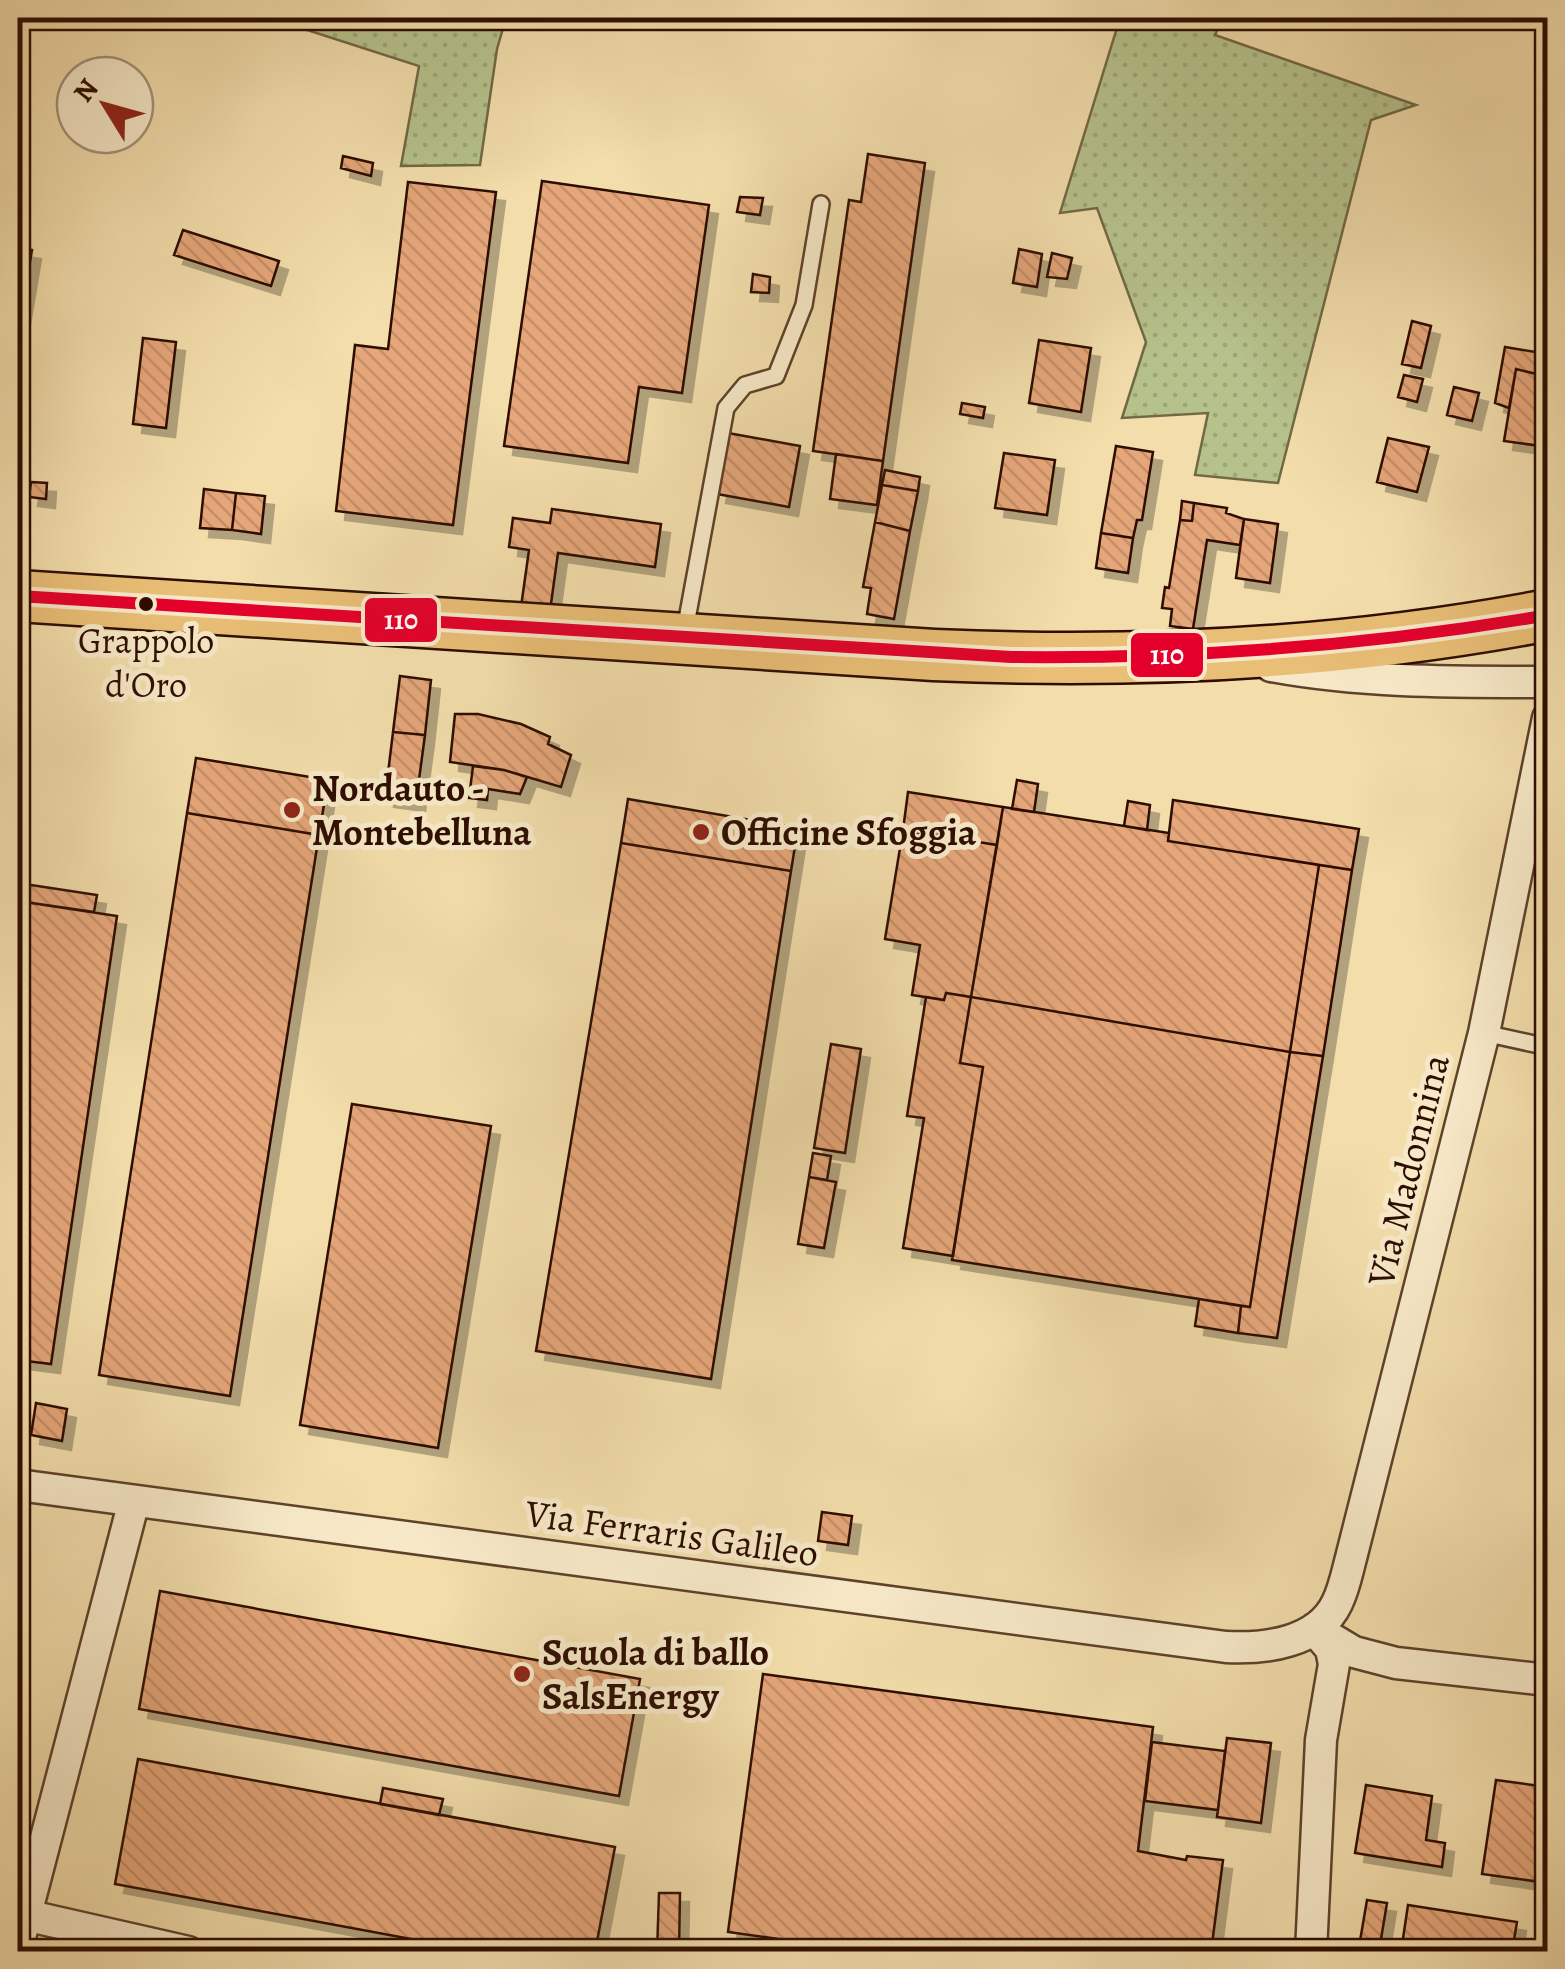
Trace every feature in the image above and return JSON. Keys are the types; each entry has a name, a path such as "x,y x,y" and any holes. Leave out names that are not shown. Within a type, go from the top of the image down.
{"main road":[{"path":"18,596 984,658 1075,660 1214,656 1428,636 1548,615"}],"street":[{"path":"1214,656 1356,679 1548,682"},
{"name":"Via Madonnina","path":"1314,1629 1328,1618 1344,1583 1484,1033 1548,718"},
{"name":"Via Ferraris Galileo","path":"18,1486 1226,1647 1272,1645 1314,1629"},
{"path":"18,1945 134,1501"},
{"path":"1314,1629 1354,1652 1396,1663 1548,1680"},
{"path":"1312,1952 1321,1740 1334,1664 1331,1649 1314,1629"},
{"path":"25,1914 188,1952"}],"lane":[{"path":"683,639 726,408 745,385 776,376 804,305 821,204"},
{"path":"1484,1033 1548,1047"}],"green space":[{"path":"270,18 506,18 497,49 480,165 401,166 419,66"},
{"path":"1120,18 1223,18 1215,35 1416,105 1371,120 1278,483 1195,475 1208,413 1122,418 1146,342 1097,208 1060,213"}],"building":[{"path":"868,154 925,163 883,461 813,451 849,200 861,202"},
{"path":"343,156 373,163 371,176 341,168"},
{"path":"542,181 709,205 682,393 639,387 628,463 504,446"},
{"path":"408,182 496,192 453,525 336,511 355,345 388,349"},
{"path":"740,197 763,198 760,215 737,212"},
{"path":"183,230 279,261 271,286 174,255"},
{"path":"18,248 32,250 18,333"},
{"path":"1019,249 1042,254 1037,287 1013,283"},
{"path":"1052,253 1072,258 1067,279 1047,277"},
{"path":"753,274 770,277 769,293 751,292"},
{"path":"1412,321 1431,326 1421,368 1402,364"},
{"path":"143,338 176,342 166,428 133,424"},
{"path":"1039,340 1091,348 1081,412 1029,403"},
{"path":"1505,347 1548,354 1545,376 1516,369 1509,408 1495,403"},
{"path":"1516,369 1548,377 1548,447 1504,441"},
{"path":"1404,375 1423,379 1417,402 1398,397"},
{"path":"1454,387 1479,393 1472,421 1447,415"},
{"path":"962,403 985,407 983,418 960,414"},
{"path":"728,433 800,446 789,507 717,494"},
{"path":"1388,438 1429,447 1417,492 1377,482"},
{"path":"1116,446 1153,452 1142,520 1137,520 1133,538 1101,533"},
{"path":"1004,453 1055,460 1047,515 995,508"},
{"path":"836,454 883,461 877,505 830,499"},
{"path":"885,470 920,477 918,491 882,485"},
{"path":"31,482 47,483 46,499 29,497"},
{"path":"882,485 918,491 910,531 875,522"},
{"path":"204,489 236,493 232,530 200,528"},
{"path":"236,493 265,496 261,534 232,530"},
{"path":"1182,501 1194,503 1192,521 1180,520"},
{"path":"1194,503 1227,508 1226,513 1244,519 1240,545 1207,540 1193,629 1170,626 1172,609 1162,608 1180,520 1192,521"},
{"path":"552,509 661,524 655,567 558,553 550,611 521,607 529,550 509,547 513,518 550,523"},
{"path":"1244,519 1278,524 1270,583 1236,578"},
{"path":"875,522 910,531 894,619 867,614 871,588 863,587"},
{"path":"1101,533 1133,538 1128,573 1096,568"},
{"path":"400,676 431,680 425,735 393,732"},
{"path":"455,714 478,714 521,724 550,737 548,744 571,755 561,787 504,770 450,762"},
{"path":"393,732 425,735 416,802 385,798"},
{"path":"196,758 328,780 319,835 187,813"},
{"path":"473,766 527,777 520,794 488,789 487,800 469,798"},
{"path":"1017,780 1038,784 1034,812 1012,809"},
{"path":"908,792 1003,807 997,845 903,830"},
{"path":"628,799 798,828 791,871 621,843"},
{"path":"1173,800 1359,829 1352,870 1168,841"},
{"path":"1128,801 1150,805 1147,830 1124,826"},
{"path":"1003,807 1169,833 1168,841 1319,865 1290,1052 971,997"},
{"path":"187,813 319,835 230,1396 99,1375"},
{"path":"903,830 997,845 971,997 946,993 944,1000 912,995 920,945 885,939"},
{"path":"621,843 791,871 711,1379 536,1351"},
{"path":"1319,865 1352,870 1323,1056 1290,1052"},
{"path":"18,883 97,895 94,912 18,901"},
{"path":"18,901 117,916 51,1364 18,1360"},
{"path":"946,993 971,997 960,1063 983,1067 953,1256 903,1248 924,1118 907,1116 926,997 944,1000"},
{"path":"971,997 1290,1052 1250,1307 952,1260 983,1067 960,1063"},
{"path":"831,1044 861,1049 845,1153 814,1148"},
{"path":"1290,1052 1323,1056 1277,1338 1238,1333 1241,1306 1250,1307"},
{"path":"352,1104 491,1126 438,1448 300,1425"},
{"path":"813,1153 831,1156 827,1180 809,1177"},
{"path":"809,1177 836,1182 824,1248 798,1244"},
{"path":"1199,1299 1241,1306 1238,1333 1195,1326"},
{"path":"36,1403 67,1409 62,1441 31,1435"},
{"path":"822,1512 852,1516 848,1545 818,1541"},
{"path":"160,1591 640,1679 619,1796 139,1709"},
{"path":"763,1674 1153,1727 1138,1851 1186,1860 1187,1856 1223,1860 1211,1952 871,1952 728,1932"},
{"path":"1227,1738 1271,1743 1261,1823 1217,1817"},
{"path":"1152,1742 1225,1751 1218,1810 1145,1801"},
{"path":"138,1759 615,1847 595,1952 481,1952 115,1884"},
{"path":"1496,1780 1548,1787 1548,1883 1482,1874"},
{"path":"1366,1785 1432,1796 1426,1840 1445,1843 1442,1867 1355,1853"},
{"path":"383,1788 443,1799 439,1815 380,1804"},
{"path":"659,1893 680,1893 679,1952 657,1952"},
{"path":"1367,1900 1387,1903 1380,1945 1360,1941"},
{"path":"1408,1905 1517,1922 1512,1952 1401,1952"}],"transit line":[{"name":"110","path":"18,596 1011,657 1146,656 1280,648 1414,635 1548,615"}],"place":[{"name":"Grappolo d'Oro","path":"146,604"},
{"name":"Nordauto - Montebelluna","path":"292,810"},
{"name":"Officine Sfoggia","path":"701,832"},
{"name":"Scuola di ballo SalsEnergy","path":"522,1674"}]}
